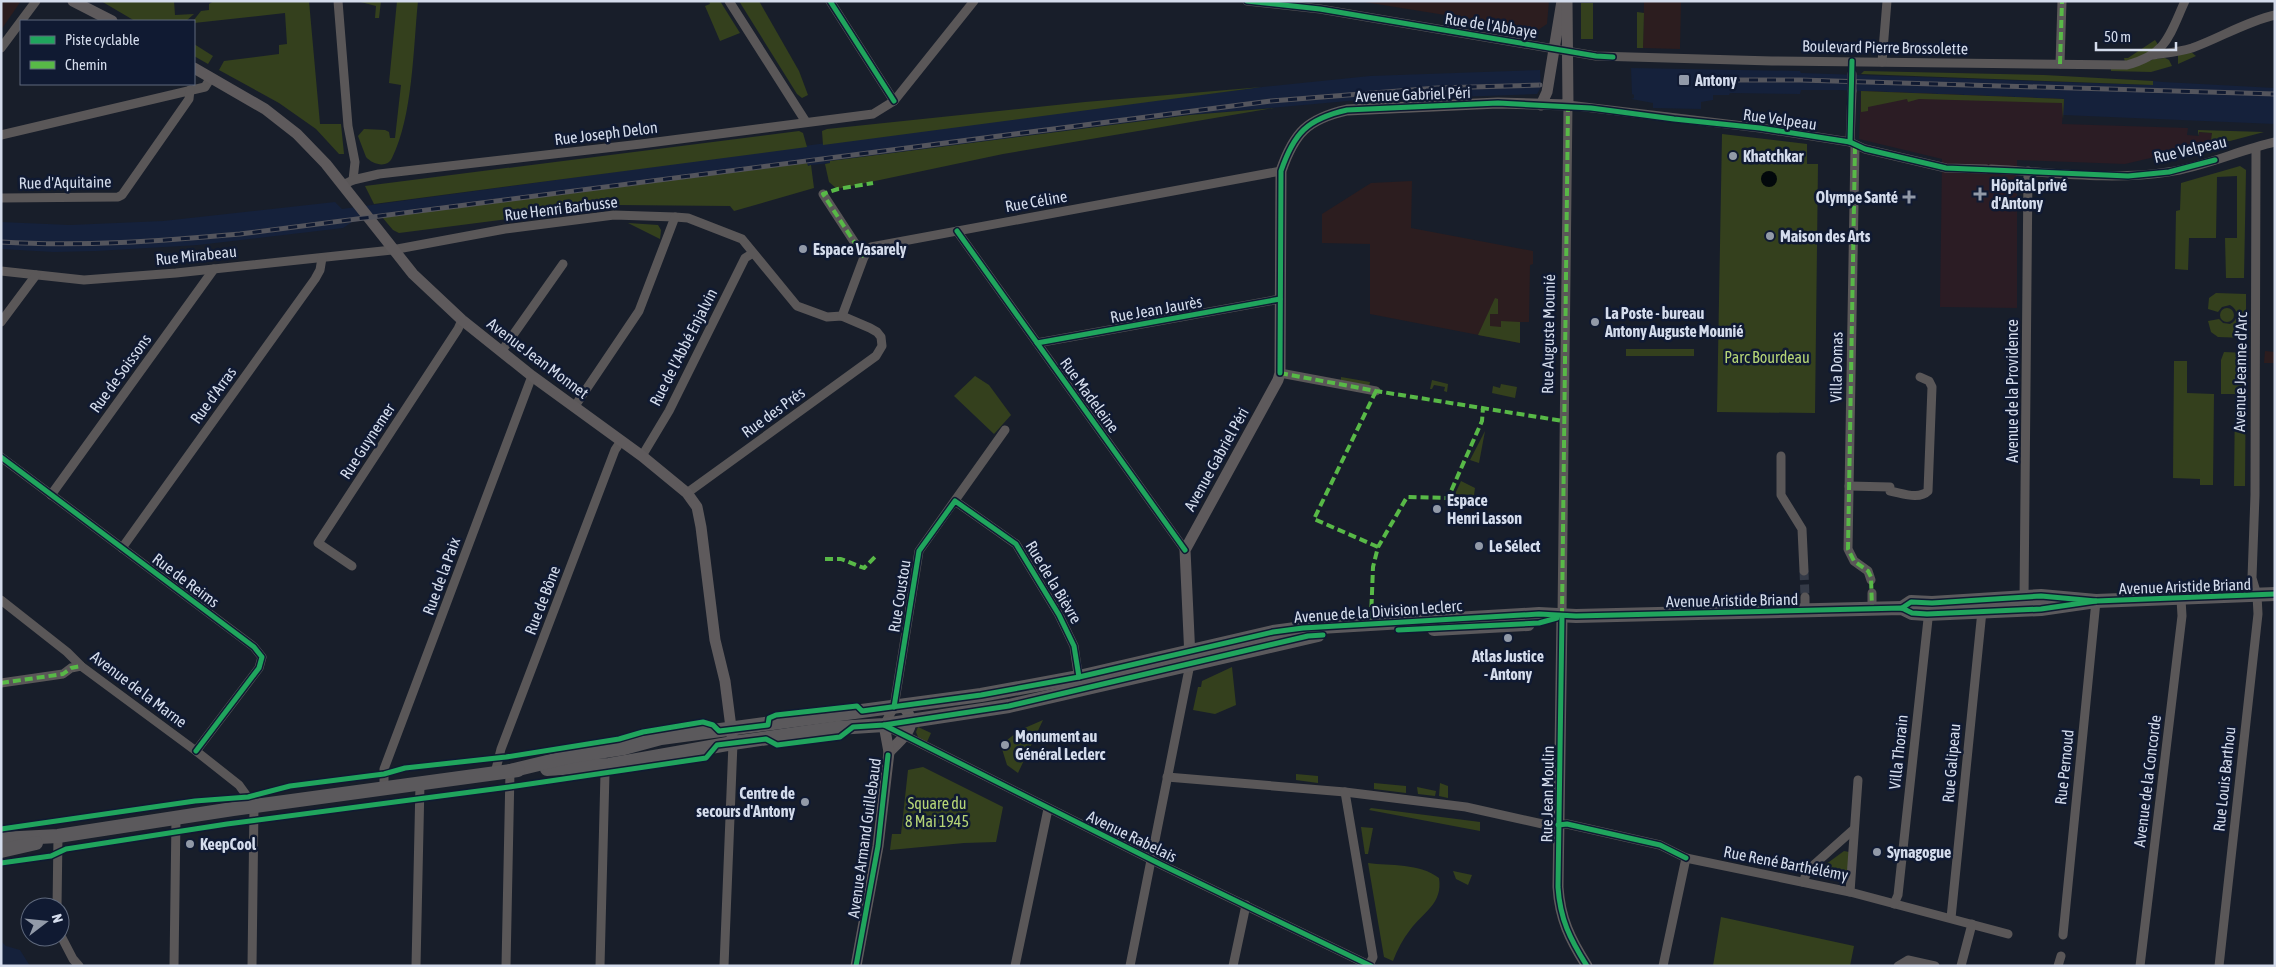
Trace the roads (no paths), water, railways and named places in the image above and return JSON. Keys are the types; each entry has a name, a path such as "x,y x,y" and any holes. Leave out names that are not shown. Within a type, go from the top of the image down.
{"main road":[{"path":"73,1 110,20"},
{"path":"1541,105 1547,92 1562,1"},
{"name":"Rue Auguste Mounié","path":"1567,1 1568,106"},
{"name":"Avenue Jean Monnet","path":"195,69 265,109 297,134 348,183 392,250 413,274 462,320 532,376 642,456 687,493 697,507 701,527 715,640 725,681 732,736"},
{"name":"Avenue Gabriel Péri","path":"1184,550 1280,373 1281,171 1289,149 1297,137 1308,126 1331,113 1346,110 1498,104 1568,106"},
{"path":"1184,550 1190,657"},
{"name":"Avenue Aristide Briand","path":"1562,616 1902,608 1911,602 1929,608 1982,611 2022,604 2041,596 2096,601 2275,594"},
{"name":"Avenue Aristide Briand","path":"1929,608 2022,604"},
{"name":"Avenue de la Division Leclerc","path":"510,771 572,756 624,748 661,738 732,736 884,725 1009,706 1080,684 1303,628 1539,614 1562,616"},
{"name":"Rue Jean Moulin","path":"1562,616 1558,825 1559,906 1570,939 1587,966"},
{"name":"Avenue de la Division Leclerc","path":"1,839 58,836 254,806 510,771 609,765 732,736 899,707 1080,684"},
{"path":"899,707 910,715 911,721"},
{"name":"Avenue Armand Guillebaud","path":"889,752 905,736 911,726 911,721"},
{"name":"Avenue Armand Guillebaud","path":"856,966 878,846 889,752 884,725"},
{"name":"Avenue de la Division Leclerc","path":"1,852 58,836"}],"street":[{"path":"22,20 36,1"},
{"path":"338,1 348,126 355,162 348,183"},
{"path":"729,1 806,122"},
{"path":"830,1 894,101 974,1"},
{"name":"Rue de l'Abbaye","path":"1247,1 1301,4 1320,9 1553,48"},
{"path":"1882,62 1887,1"},
{"path":"2060,64 2062,1"},
{"name":"Boulevard Pierre Brossolette","path":"1553,48 1613,57 2127,65 2153,55 2163,47 2185,1"},
{"path":"2153,55 2178,52 2194,47 2252,21 2275,15"},
{"path":"1,48 20,22"},
{"name":"Villa Domas","path":"1852,61 1853,144 1848,549 1854,561 1868,571 1871,580"},
{"path":"1,134 205,87 210,78"},
{"name":"Rue d'Aquitaine","path":"1,198 118,197 122,195 189,99 190,90"},
{"name":"Rue Joseph Delon","path":"348,183 379,174 641,144 873,114 894,101"},
{"name":"Rue Velpeau","path":"1568,106 1760,128 1853,144 1946,168 2080,174 2145,174 2176,170 2275,142"},
{"name":"Rue Auguste Mounié","path":"1562,616 1568,106"},
{"name":"Avenue Jeanne d'Arc","path":"2256,148 2255,495 2252,578 2257,596"},
{"name":"Rue Céline","path":"864,257 871,246 1281,171"},
{"name":"Avenue de la Providence","path":"2022,604 2028,171"},
{"path":"823,194 864,257 842,316"},
{"name":"Rue Henri Barbusse","path":"392,250 504,230 614,214 688,218 742,239 797,306 827,317 842,316 877,332 881,337 882,346 876,356"},
{"path":"575,406 639,311 675,217"},
{"name":"Rue Madeleine","path":"957,231 1184,550"},
{"name":"Rue Mirabeau","path":"1,271 84,280 214,269 392,250"},
{"name":"Rue de l'Abbé Enjalvin","path":"642,456 668,411 745,258 753,253"},
{"name":"Rue d'Arras","path":"122,548 315,279 320,270 322,258"},
{"path":"501,352 563,264"},
{"name":"Rue de Soissons","path":"51,495 214,269"},
{"path":"1,322 36,275"},
{"name":"Rue Jean Jaurès","path":"1037,344 1280,298"},
{"name":"Rue Guynemer","path":"352,566 318,543 462,320"},
{"name":"Rue des Prés","path":"687,493 876,356"},
{"path":"1280,373 1376,391"},
{"name":"Rue de la Paix","path":"384,788 384,769 532,376"},
{"path":"1849,486 1890,487 1890,491 1918,496 1924,495 1928,491 1932,387 1929,381 1920,377"},
{"name":"Rue Coustou","path":"884,725 899,707 919,551 1005,430"},
{"name":"Rue de Bône","path":"494,773 501,749 593,506 615,450 621,441"},
{"path":"1781,456 1781,495 1802,529 1804,571"},
{"name":"Rue de Reims","path":"1,457 254,646 262,657 259,668 196,750"},
{"name":"Rue de la Bièvre","path":"955,501 1016,544 1059,615 1074,646 1080,684"},
{"path":"1872,593 1872,609"},
{"name":"Rue Louis Barthou","path":"2220,966 2258,614 2257,596"},
{"path":"1805,597 1806,611"},
{"name":"Avenue de la Concorde","path":"2140,966 2182,616 2181,599"},
{"name":"Avenue de la Marne","path":"1,600 67,652 81,666 196,750 239,785 254,806"},
{"name":"Rue Pernoud","path":"2063,935 2096,601"},
{"name":"Villa Thorain","path":"1894,904 1898,895 1929,608"},
{"name":"Rue Galipeau","path":"1951,918 1982,611"},
{"path":"1130,966 1190,657"},
{"path":"1,683 63,674 71,668 81,666"},
{"name":"Avenue Rabelais","path":"884,725 1048,809 1370,965"},
{"path":"724,966 732,736"},
{"path":"600,966 605,773 609,765"},
{"path":"506,966 510,771"},
{"name":"Rue René Barthélémy","path":"1167,777 1345,792 1466,807 1546,825 1567,824 1660,845 1686,858 1850,892 2008,934"},
{"path":"1850,892 1858,780"},
{"path":"416,966 420,783"},
{"path":"1345,792 1373,957 1370,965"},
{"path":"252,966 254,806"},
{"path":"1015,966 1048,809"},
{"path":"174,966 176,818"},
{"path":"1803,882 1808,870 1854,829"},
{"path":"57,897 58,836"},
{"path":"1662,966 1686,858"},
{"path":"1233,966 1246,905"},
{"path":"1961,966 1972,924"},
{"path":"67,947 79,966"},
{"path":"2058,966 2061,956"},
{"path":"1898,966 1908,960 1935,966"}],"tunnel":[{"path":"1804,571 1805,597"}],"railway":[{"path":"1731,80 1800,80 2275,94"},
{"path":"1,242 91,244 240,234 1271,101 1437,88 1540,85"}],"place":[{"name":"Antony","path":"1684,80"},
{"name":"Khatchkar","path":"1733,156"},
{"name":"Hôpital privé d'Antony","path":"1980,194"},
{"name":"Olympe Santé","path":"1909,197"},
{"name":"Maison des Arts","path":"1770,236"},
{"name":"Espace Vasarely","path":"803,249"},
{"name":"La Poste - bureau Antony Auguste Mounié","path":"1595,322"},
{"name":"Espace Henri Lasson","path":"1437,509"},
{"name":"Le Sélect","path":"1479,546"},
{"name":"Atlas Justice - Antony","path":"1508,638"},
{"name":"Monument au Général Leclerc","path":"1005,745"},
{"name":"Centre de secours d'Antony","path":"805,802"},
{"name":"KeepCool","path":"190,844"},
{"name":"Synagogue","path":"1877,852"}],"park label":[{"name":"Parc Bourdeau","path":"1767,357"},
{"name":"Square du 8 Mai 1945","path":"937,812"}]}
